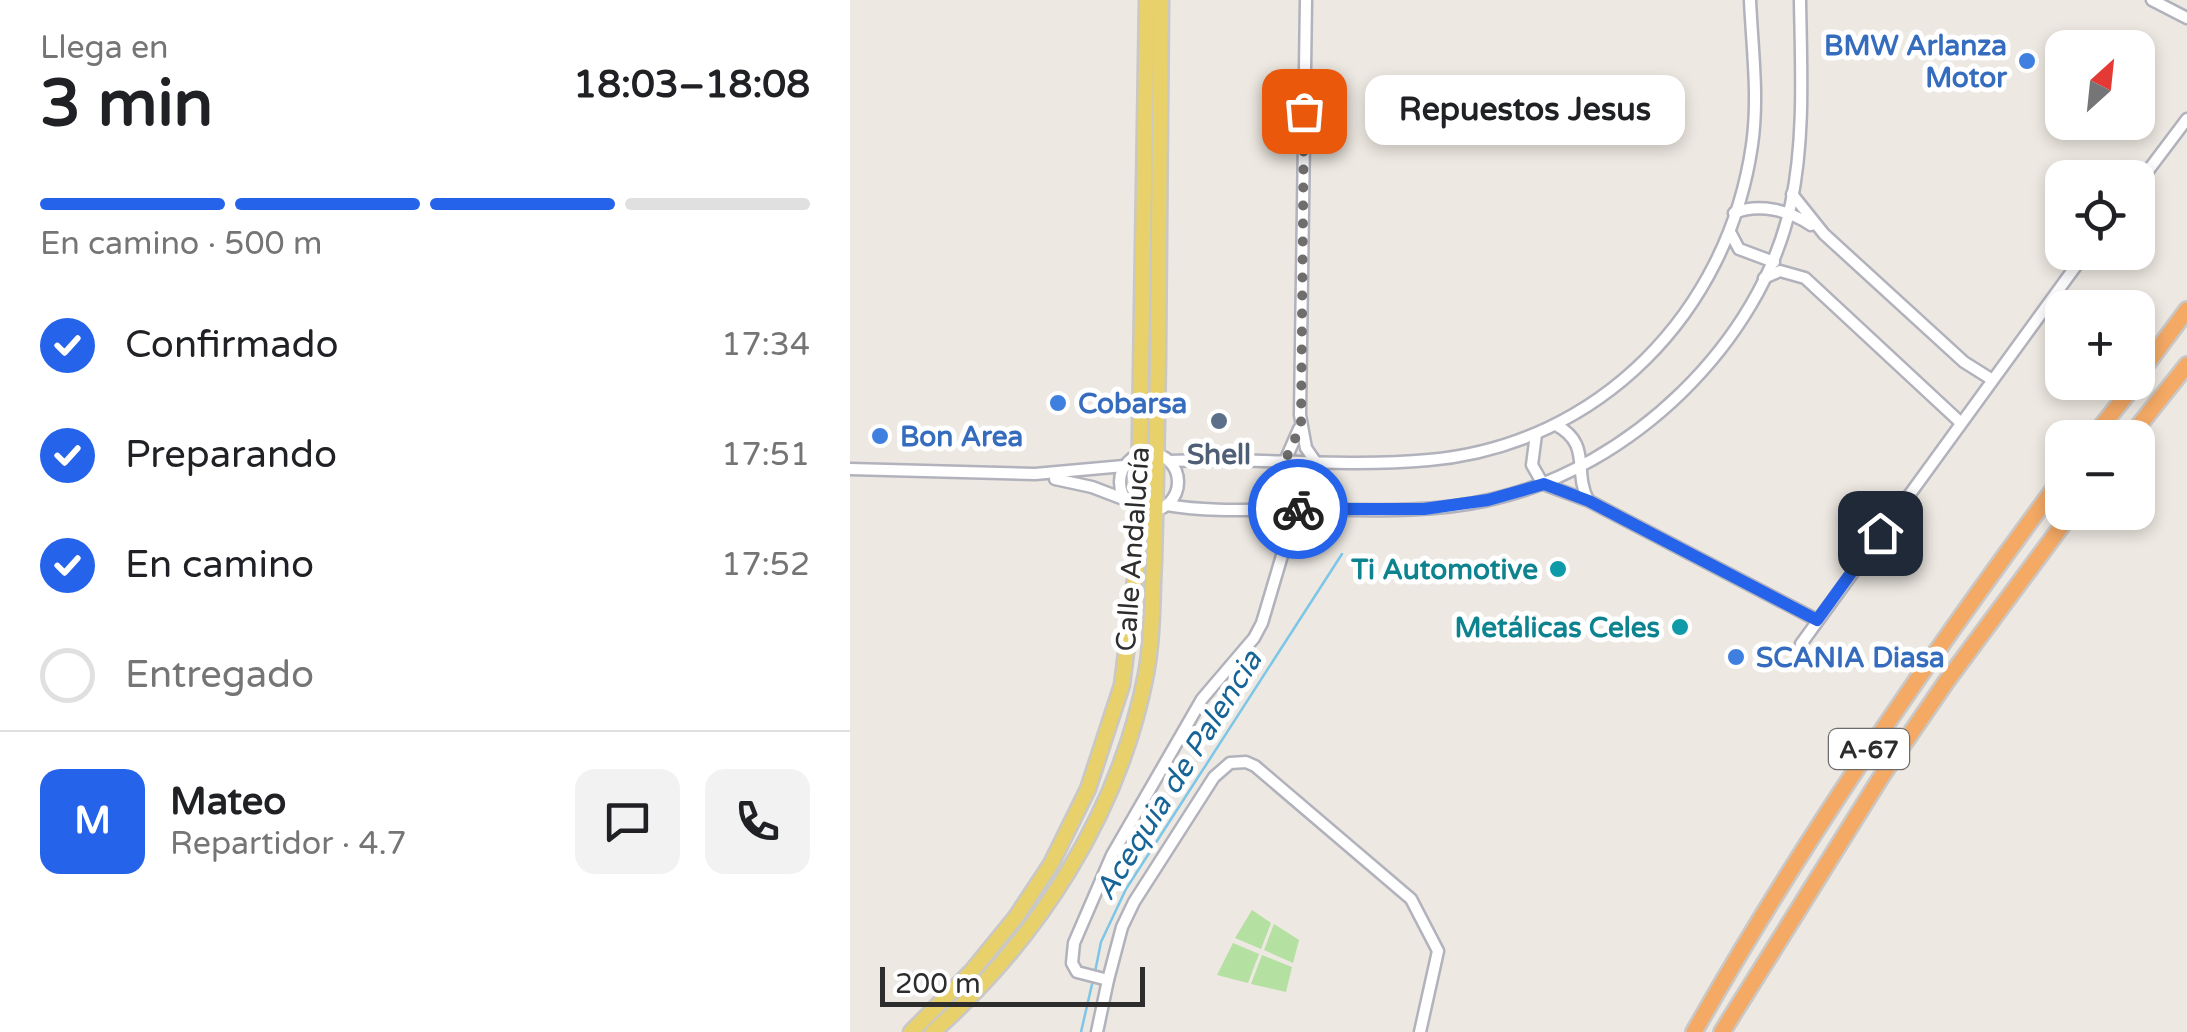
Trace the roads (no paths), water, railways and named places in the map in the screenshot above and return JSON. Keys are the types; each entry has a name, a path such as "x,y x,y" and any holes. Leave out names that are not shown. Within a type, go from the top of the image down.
{"highway":[{"path":"2155,355 2187,310"},
{"path":"2155,358 2187,320"},
{"path":"2143,420 2187,365"},
{"path":"2106,420 2121,400"},
{"name":"A-67","path":"1694,1032 1792,865 1869,748 2045,502"},
{"name":"A-67","path":"1722,1032 1904,743 2059,530"}],"main road":[{"name":"Calle Andalucía","path":"911,1032 972,971 1016,917 1051,864 1088,790 1122,685 1138,555 1132,504 1139,454 1147,0"},
{"name":"Calle Andalucía","path":"933,1032 976,994 1036,921 1071,868 1108,793 1132,728 1146,672 1163,458 1161,0"}],"street":[{"path":"1098,978 1077,972 1072,963 1074,942 1112,855 1202,699 1254,638 1286,542 1296,525 1313,510 1321,492 1301,424 1306,0"},
{"path":"850,469 1035,474 1124,466 1139,454 1163,458 1430,460 1499,448 1556,425 1605,394 1662,345 1706,282 1729,230 1753,139 1750,0"},
{"path":"1035,474 1092,487 1132,504 1161,508 1313,510 1452,506 1544,484 1581,468 1643,429 1698,376 1740,319 1763,279 1788,214 1800,138 1800,0"},
{"path":"2152,0 2187,18"},
{"path":"2155,161 2187,118"},
{"path":"1792,194 1824,234 1964,362 1991,379"},
{"path":"1734,212 1749,207 1788,214 1824,234"},
{"path":"1729,230 1739,249 1804,278 1960,422"},
{"path":"1763,279 1780,270 1804,278"},
{"path":"1801,644 2073,270"},
{"path":"1286,542 1277,479 1301,424"},
{"path":"1556,425 1574,438 1582,488 1589,501"},
{"path":"1536,434 1530,457 1544,484 1589,501 1817,620"},
{"path":"1161,508 1175,494 1178,482 1163,458"},
{"path":"1124,466 1120,485 1132,504"},
{"path":"1096,1032 1098,978 1134,902 1214,777 1230,763 1246,762 1279,784 1412,899 1438,951 1420,1032"}],"waterway":[{"name":"Acequia de Palencia","path":"1095,972 1101,942 1126,889 1342,554"},
{"name":"Acequia de Palencia","path":"1081,1032 1093,980"}],"place":[{"name":"BMW Arlanza Motor","path":"2027,61"},
{"name":"Repuestos Jesus","path":"1304,111"},
{"name":"Cobarsa","path":"1058,403"},
{"name":"Shell","path":"1219,421"},
{"name":"Bon Area","path":"880,436"},
{"name":"Ti Automotive","path":"1558,569"},
{"name":"Metálicas Celes","path":"1680,627"},
{"name":"SCANIA Diasa","path":"1736,657"}]}
